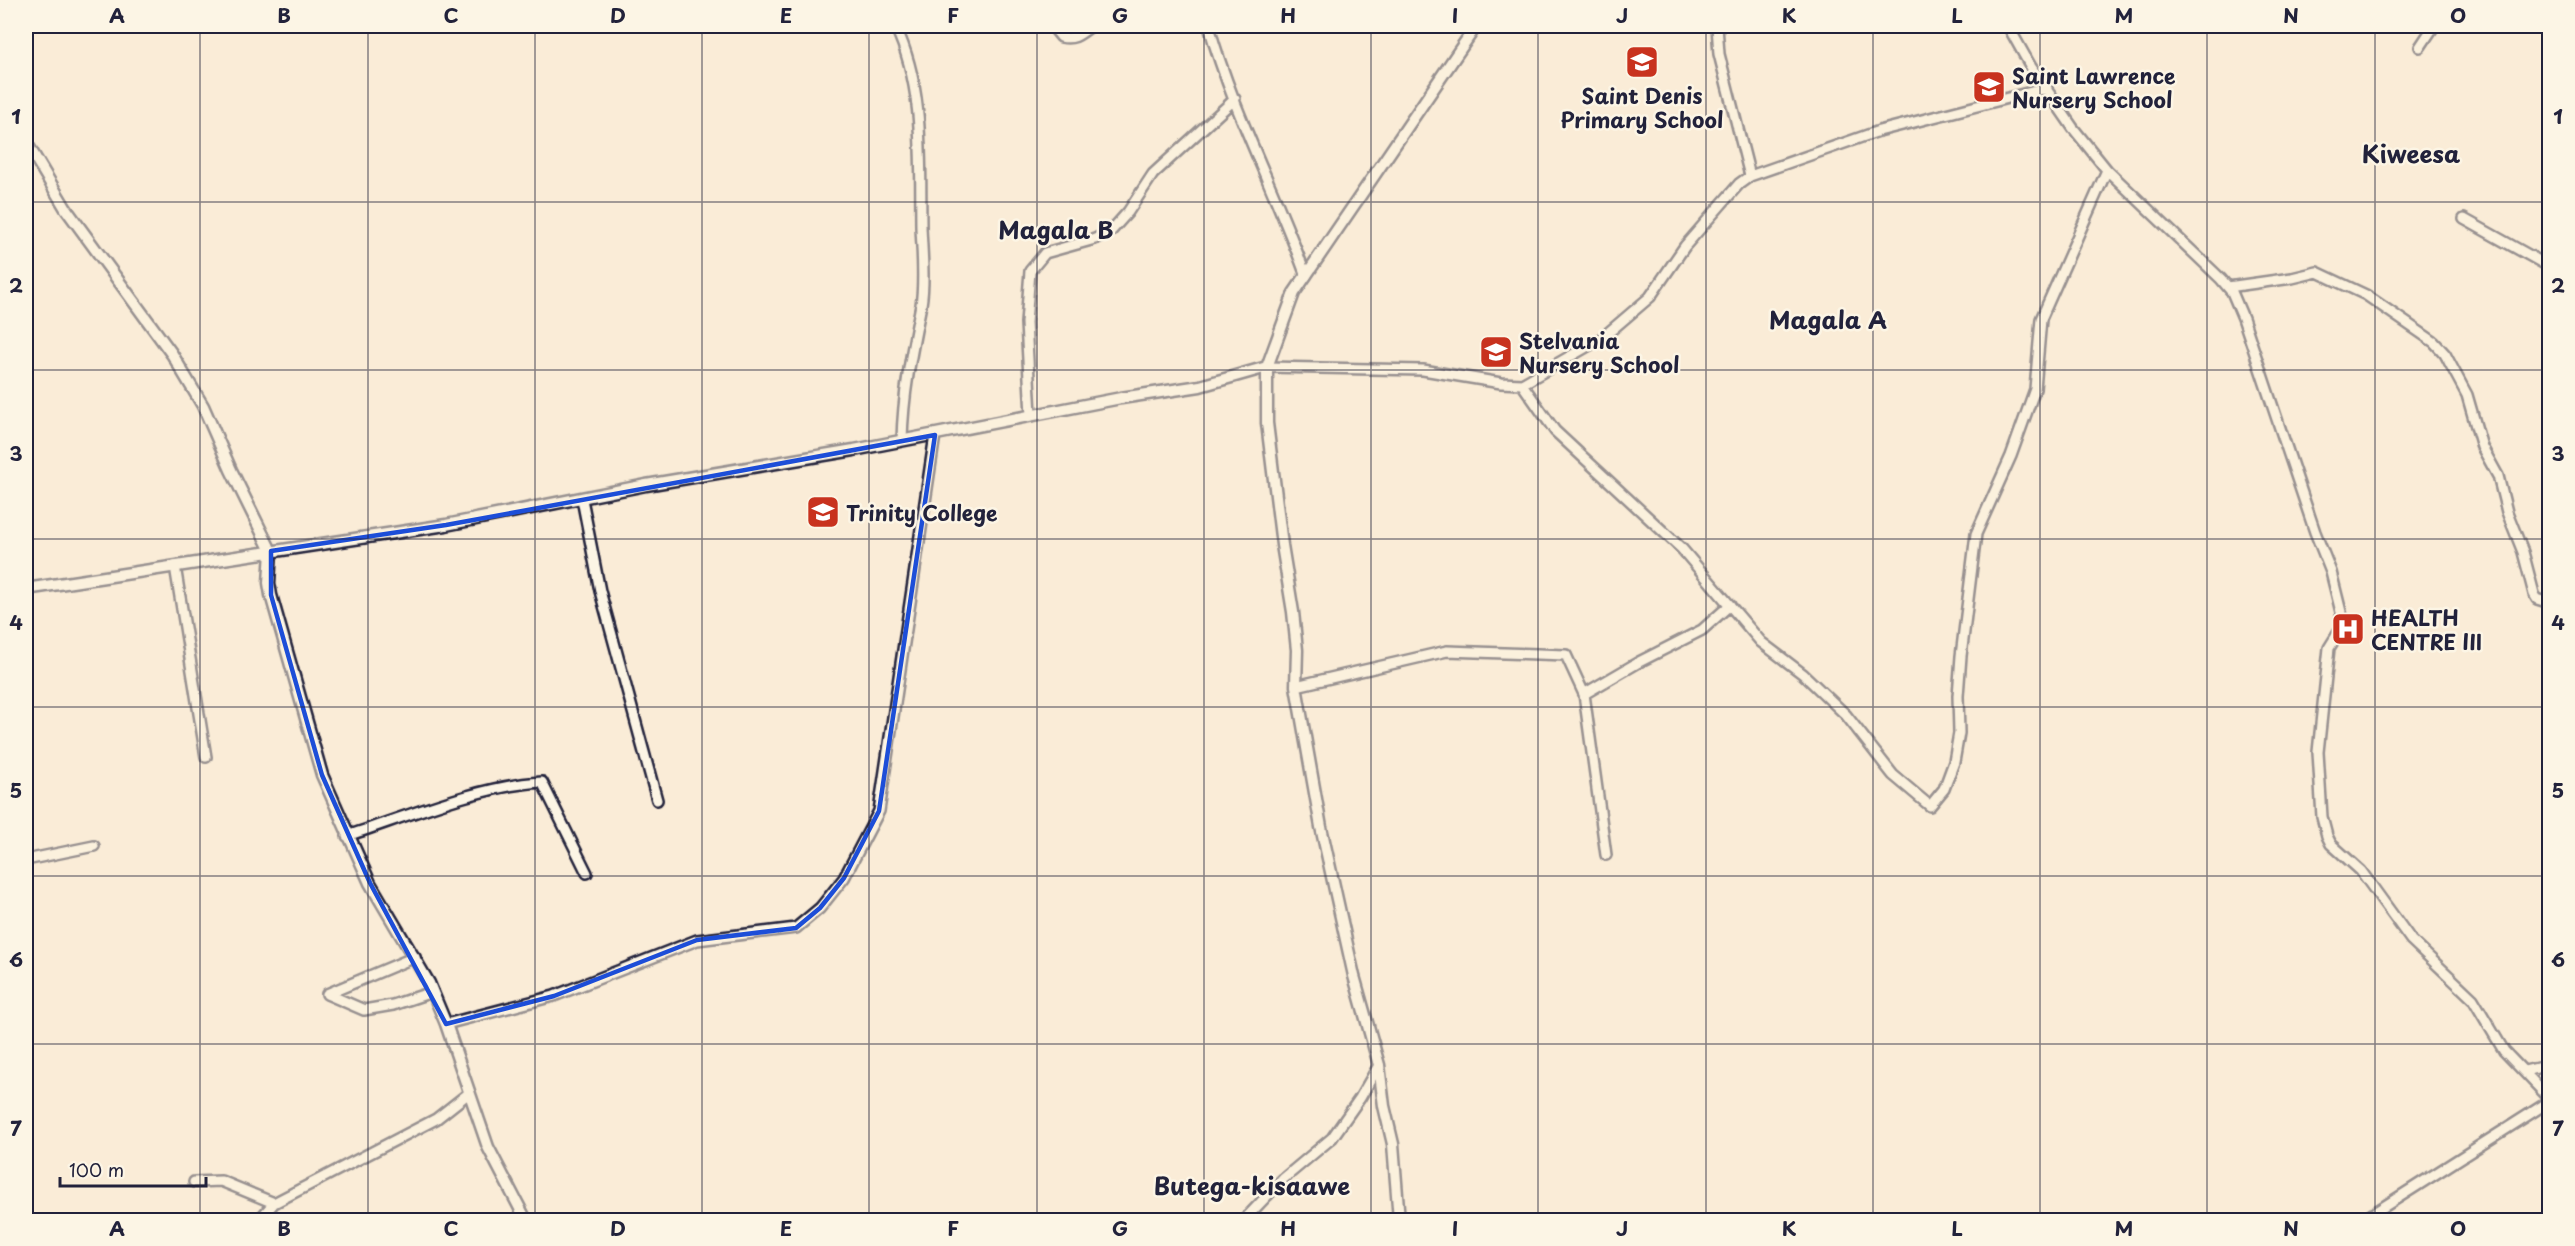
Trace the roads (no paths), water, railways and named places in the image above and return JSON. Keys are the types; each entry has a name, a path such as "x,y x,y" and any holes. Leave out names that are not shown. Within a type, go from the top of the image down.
{"street":[{"path":"895,26 909,67 916,98 922,258 921,306 906,384 903,440"},
{"path":"1052,26 1061,38 1067,38 1076,37 1091,26"},
{"path":"1209,26 1235,99 1306,276"},
{"path":"1399,1221 1393,1144 1384,1106 1379,1065 1353,976 1320,827 1296,686 1295,631 1267,423 1267,367 1294,293 1476,26"},
{"path":"1717,26 1719,54 1750,176"},
{"path":"2008,26 2073,128 2107,170 2228,287 2243,318 2315,532 2331,572 2343,614 2343,630 2329,648 2318,752 2321,807 2331,844 2361,871 2411,940 2473,999 2504,1052 2525,1071 2550,1100 2436,1171 2363,1221"},
{"path":"2420,47 2434,26"},
{"path":"26,589 446,525 646,485 1200,386 1267,367 1423,370 1522,384 1602,338 1622,323 1650,297 1685,246 1739,184 1750,176 1879,131 2047,88"},
{"path":"1031,415 1026,323 1030,271 1045,253 1095,239 1111,231 1128,212 1153,174 1235,99"},
{"path":"26,142 66,209 172,354 203,406 231,470 271,551 269,583 321,775 346,836 370,883 415,957 432,992 446,1024 488,1147 526,1221"},
{"path":"1522,384 1555,431 1682,549 1761,642 1803,674 1846,716 1893,775 1930,806 1944,789 1954,762 1959,733 1959,676 1976,534 2011,456 2035,389 2041,319 2107,170"},
{"path":"2464,219 2550,267"},
{"path":"2228,287 2317,272 2366,295 2434,342 2445,354 2467,395 2482,447 2498,476 2507,512 2523,552 2534,594 2537,599 2550,603"},
{"path":"446,1024 554,996 698,940 796,928 820,908 844,878 879,812 935,435"},
{"path":"582,499 600,591 657,800"},
{"path":"175,566 206,757"},
{"path":"1584,694 1639,662 1702,630 1730,604"},
{"path":"1296,686 1447,651 1566,655 1584,694 1606,855"},
{"path":"346,836 455,801 522,783 542,782 587,873"},
{"path":"26,860 94,846"},
{"path":"415,957 327,994 364,1010 393,1005 432,992"},
{"path":"1244,1221 1283,1179 1332,1138 1360,1098 1379,1065"},
{"path":"2525,1071 2536,1066 2550,1065"},
{"path":"259,1221 274,1203 436,1119 469,1093"},
{"path":"194,1182 221,1181 274,1203"}],"place":[{"name":"Saint Denis Primary School","path":"1642,62"},
{"name":"Saint Lawrence Nursery School","path":"1989,87"},
{"name":"Stelvania Nursery School","path":"1496,352"},
{"name":"Trinity College","path":"823,512"},
{"name":"HEALTH CENTRE III","path":"2348,629"}],"district":[{"name":"Kiweesa","path":"2411,153"},
{"name":"Magala B","path":"1056,229"},
{"name":"Magala A","path":"1828,319"},
{"name":"Butega-kisaawe","path":"1252,1185"}]}
